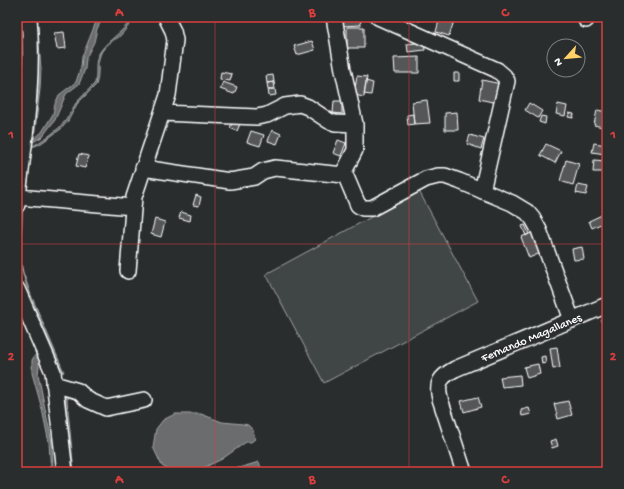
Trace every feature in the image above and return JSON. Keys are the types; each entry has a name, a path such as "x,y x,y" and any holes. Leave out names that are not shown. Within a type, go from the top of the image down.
{"street":[{"path":"29,17 31,44 29,105 17,201 133,207"},
{"path":"128,271 134,197 142,168 168,95 175,40 173,31 166,17"},
{"path":"334,17 343,70 355,124 355,150 344,175 358,205 368,209 378,206 432,176 445,176 512,203 527,212 539,230 572,320"},
{"path":"378,17 496,70 504,76 507,81 482,191"},
{"path":"162,113 257,117 267,115 285,106 300,104 308,107 328,121 335,123 355,124"},
{"path":"142,168 230,181 254,178 263,171 275,168 344,175"},
{"path":"17,289 53,372 65,472"},
{"name":"Fernando Magallanes","path":"464,472 438,390 441,380 446,374 603,307"},
{"path":"54,384 78,391 88,400 106,408 144,400"}],"path":[{"path":"603,307 607,342"}],"shaded area":[{"path":"35,17 37,17 41,69 40,89 34,139 42,132 53,114 59,95 76,82 81,67 82,57 98,17 103,17 97,29 94,42 86,58 85,69 79,84 66,94 55,120 42,137 33,142 33,146 60,127 76,103 95,83 96,61 100,52 129,23 132,17 134,17 121,35 112,41 102,51 99,59 96,85 77,104 68,121 61,129 40,144 32,147 29,162 33,122 39,89"},
{"path":"419,191 478,301 324,383 266,274"},
{"path":"23,203 20,254 21,210"},
{"path":"20,259 31,295 64,372 63,373 30,296 20,265"},
{"path":"37,352 40,357 38,374 52,443 53,472 51,472 49,443 42,409 32,373 32,360"},
{"path":"65,397 68,397 67,400 74,472 72,472"},
{"path":"175,414 201,414 222,422 248,425 253,430 255,439 251,442 246,442 222,459 201,469 192,472 177,472 169,470 162,466 153,447 156,429 163,420"},
{"path":"259,462 262,471 225,472"}],"building":[{"path":"341,17 360,17 361,25 342,26"},
{"path":"417,17 432,17 433,18 418,21"},
{"path":"440,17 455,18 449,36 436,32"},
{"path":"347,27 364,27 364,48 347,48"},
{"path":"64,32 66,48 57,49 54,33"},
{"path":"312,41 315,50 297,55 294,46"},
{"path":"424,42 425,50 408,52 407,44"},
{"path":"419,57 419,73 395,73 394,58"},
{"path":"221,72 232,74 230,81 220,79"},
{"path":"454,73 459,73 459,81 454,81"},
{"path":"273,75 274,82 267,83 266,76"},
{"path":"357,76 367,77 364,97 354,95"},
{"path":"482,80 501,84 497,103 479,99"},
{"path":"366,81 373,83 371,95 364,94"},
{"path":"223,82 237,87 234,94 220,89"},
{"path":"274,82 275,89 268,89 267,83"},
{"path":"268,89 275,89 276,95 269,96"},
{"path":"427,100 430,123 414,124 412,102"},
{"path":"334,101 342,101 342,114 333,113"},
{"path":"529,103 542,111 538,118 525,110"},
{"path":"558,104 567,106 565,116 556,114"},
{"path":"597,110 607,112 607,128 594,125"},
{"path":"457,112 458,130 445,130 445,113"},
{"path":"569,113 574,114 573,118 568,117"},
{"path":"413,114 414,124 408,125 407,115"},
{"path":"541,116 546,117 545,124 539,122"},
{"path":"233,121 240,124 237,131 230,128"},
{"path":"272,130 281,134 277,144 268,141"},
{"path":"251,131 264,135 260,146 247,142"},
{"path":"470,135 484,139 481,149 467,144"},
{"path":"338,140 346,143 341,156 333,153"},
{"path":"594,143 606,145 605,154 592,152"},
{"path":"546,144 561,151 555,163 540,155"},
{"path":"79,154 89,156 85,168 76,166"},
{"path":"566,160 579,164 573,185 560,181"},
{"path":"594,160 606,161 605,172 593,172"},
{"path":"578,185 588,187 586,195 576,193"},
{"path":"196,195 201,197 199,206 193,205"},
{"path":"181,212 191,215 190,221 179,218"},
{"path":"604,214 607,221 592,228 589,221"},
{"path":"155,219 165,222 161,237 151,234"},
{"path":"525,225 529,234 526,236 522,226"},
{"path":"537,231 545,251 529,258 521,237"},
{"path":"582,247 584,259 574,260 572,249"},
{"path":"557,347 560,368 553,369 550,348"},
{"path":"545,356 546,363 542,364 541,357"},
{"path":"538,364 540,374 527,378 524,367"},
{"path":"520,375 521,385 502,387 500,377"},
{"path":"478,397 481,407 464,412 461,401"},
{"path":"568,401 572,415 558,419 554,404"},
{"path":"529,408 531,414 522,416 521,410"},
{"path":"556,439 558,446 552,448 550,441"},
{"path":"346,468 347,472 334,472"}]}
